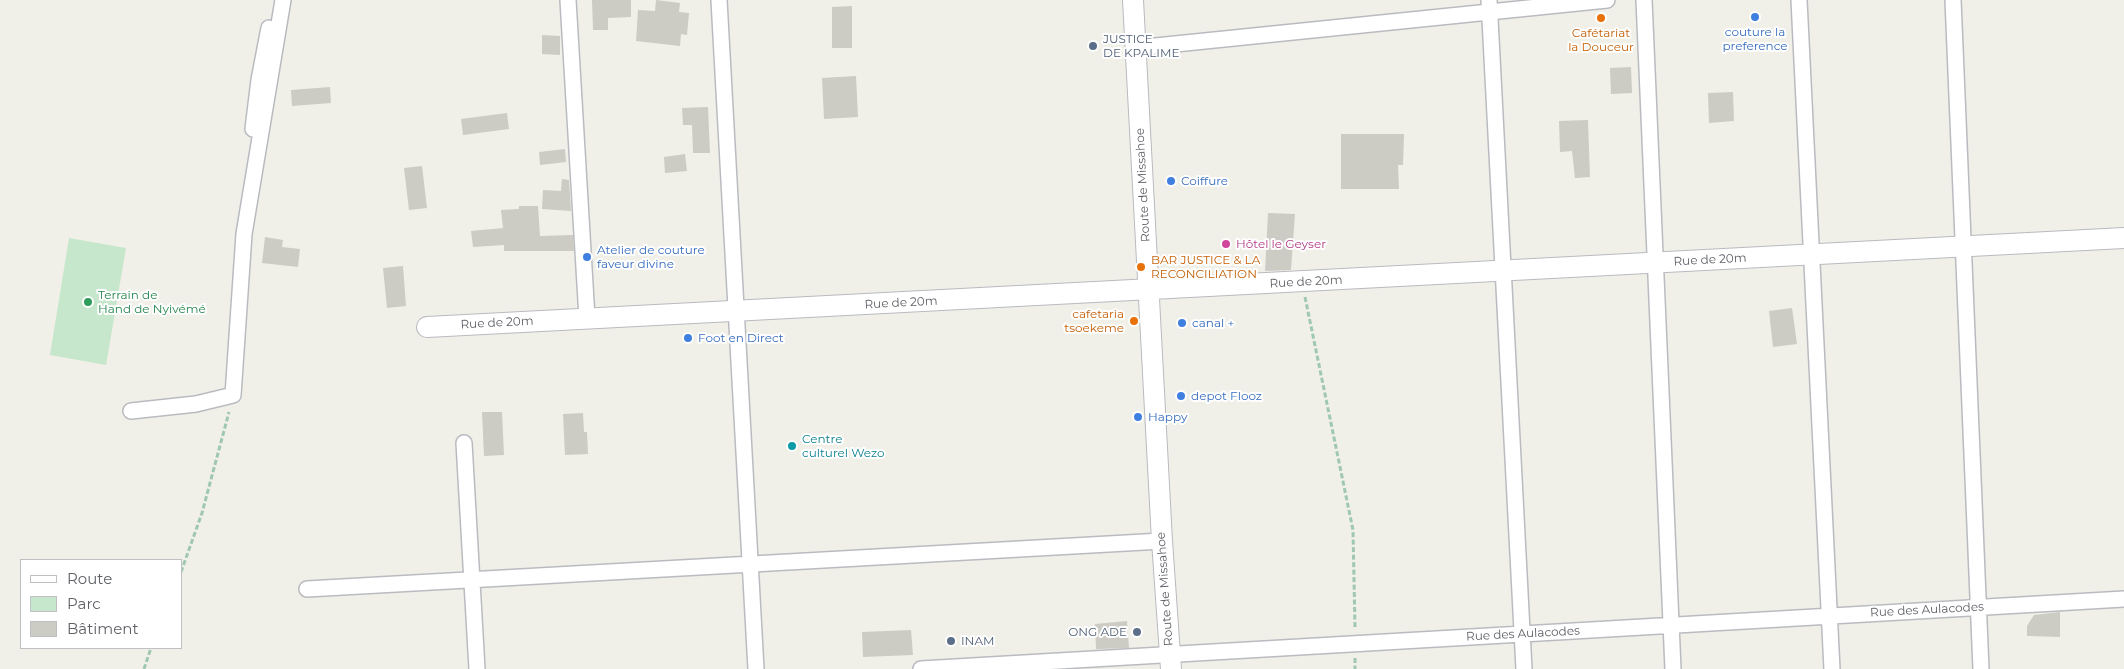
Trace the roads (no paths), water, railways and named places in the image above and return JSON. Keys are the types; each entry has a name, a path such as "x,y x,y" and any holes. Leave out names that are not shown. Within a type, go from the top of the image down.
{"street":[{"path":"245,187 259,80 274,0"},
{"path":"132,411 196,404 233,395 244,234 283,0"},
{"path":"568,0 587,318"},
{"path":"719,0 756,669"},
{"name":"Route de Missahoe","path":"1133,0 1170,662"},
{"path":"1136,48 1489,6 1607,0"},
{"path":"1644,0 1673,669"},
{"path":"1799,0 1832,669"},
{"path":"1953,0 1981,669"},
{"path":"1489,6 1524,669"},
{"name":"Rue de 20m","path":"427,327 2124,238"},
{"path":"464,443 477,669"},
{"path":"307,590 1162,541"},
{"name":"Rue des Aulacodes","path":"921,669 1170,662 1355,643 2124,599"}],"place":[{"name":"couture la preference","path":"1755,17"},
{"name":"Cafétariat la Douceur","path":"1601,18"},
{"name":"JUSTICE DE KPALIME","path":"1093,46"},
{"name":"Coiffure","path":"1171,181"},
{"name":"Hôtel le Geyser","path":"1226,244"},
{"name":"Atelier de couture faveur divine","path":"587,257"},
{"name":"BAR JUSTICE & LA RECONCILIATION","path":"1141,267"},
{"name":"Terrain de Hand de Nyivémé","path":"88,302"},
{"name":"cafetaria tsoekeme","path":"1134,321"},
{"name":"canal +","path":"1182,323"},
{"name":"Foot en Direct","path":"688,338"},
{"name":"depot Flooz","path":"1181,396"},
{"name":"Happy","path":"1138,417"},
{"name":"Centre culturel Wezo","path":"792,446"},
{"name":"ONG ADE","path":"1137,632"},
{"name":"INAM","path":"951,641"}]}
